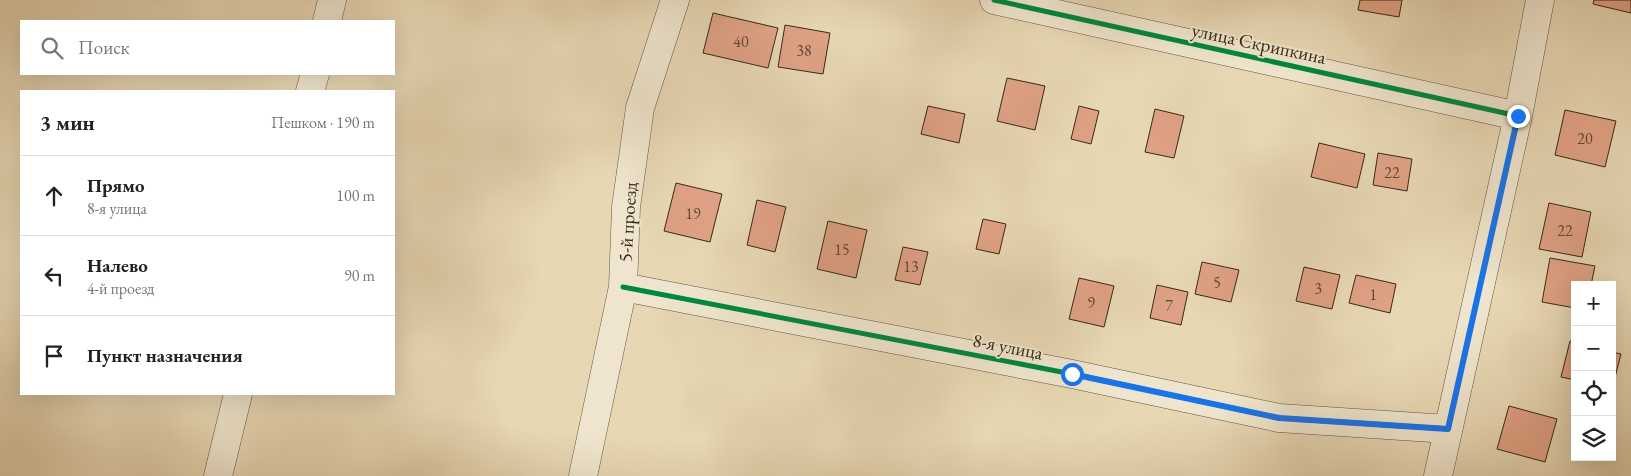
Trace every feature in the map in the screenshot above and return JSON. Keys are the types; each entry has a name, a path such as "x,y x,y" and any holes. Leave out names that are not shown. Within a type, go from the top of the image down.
{"street":[{"path":"327,20 332,0"},
{"name":"5-й проезд","path":"582,476 623,287 626,207 640,108 675,0"},
{"name":"улица Скрипкина","path":"994,0 1518,116"},
{"path":"1438,476 1518,116 1540,0"},
{"path":"310,90 315,75"},
{"name":"8-я улица","path":"623,287 1072,374 1279,418 1448,429"},
{"path":"218,476 238,395"}],"building":[{"path":"1360,0 1402,0 1399,17 1358,10"},
{"path":"1594,0 1631,0 1631,13 1593,4"},
{"path":"713,13 778,28 768,68 703,53"},
{"path":"785,25 830,33 823,74 778,67"},
{"path":"1007,78 1045,86 1035,130 997,121"},
{"path":"928,106 965,114 959,143 921,134"},
{"path":"1079,106 1099,111 1091,144 1071,139"},
{"path":"1155,109 1184,116 1174,158 1145,152"},
{"path":"1565,110 1616,121 1605,167 1555,155"},
{"path":"1319,143 1365,154 1357,188 1311,177"},
{"path":"1378,153 1412,159 1407,191 1373,185"},
{"path":"676,183 722,194 710,242 664,231"},
{"path":"757,200 786,207 775,252 747,245"},
{"path":"1549,203 1591,212 1582,257 1539,249"},
{"path":"983,219 1006,224 999,254 976,249"},
{"path":"828,221 867,230 856,278 817,269"},
{"path":"903,247 928,252 920,285 895,280"},
{"path":"1550,258 1595,266 1592,281 1571,281 1571,307 1542,302"},
{"path":"1202,262 1239,270 1231,302 1195,294"},
{"path":"1304,267 1340,275 1332,309 1296,301"},
{"path":"1356,275 1396,284 1390,313 1349,303"},
{"path":"1079,278 1114,286 1104,327 1069,319"},
{"path":"1157,285 1188,292 1181,325 1150,318"},
{"path":"1570,341 1571,341 1571,379 1561,377"},
{"path":"1616,353 1621,354 1616,373"},
{"path":"1509,406 1557,419 1545,462 1497,449"}],"cycle path":[{"path":"994,0 1518,116"},
{"path":"623,287 1072,374 1279,418 1448,429"}],"route":[{"path":"1072,374 1279,418 1448,429 1518,116"}]}
